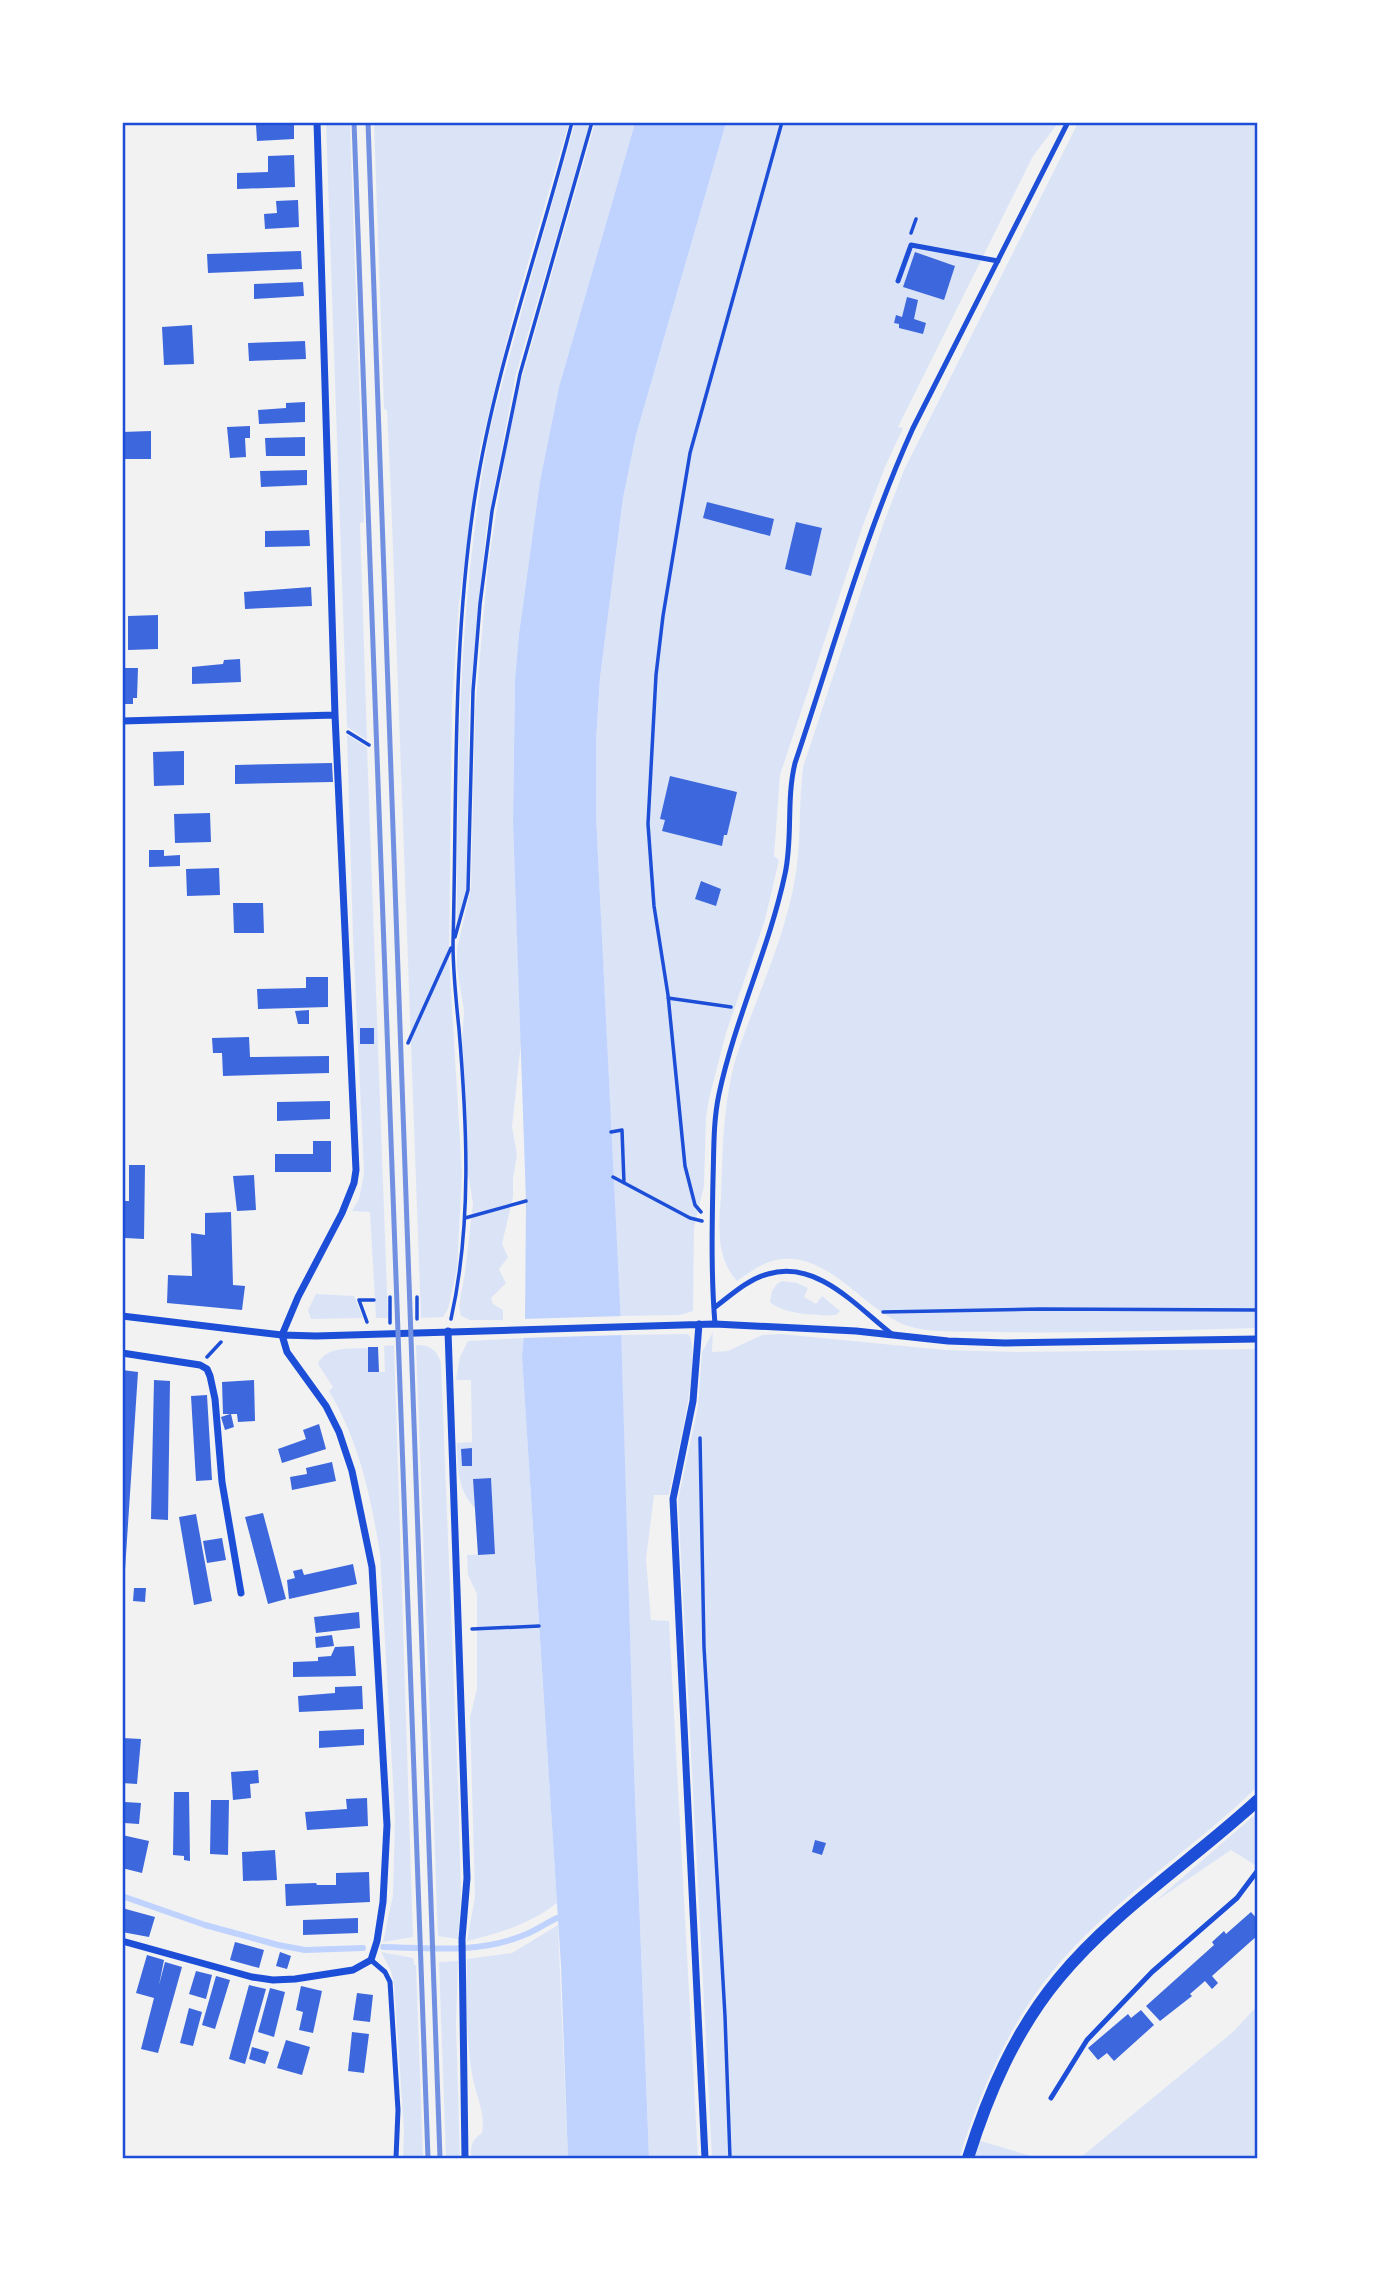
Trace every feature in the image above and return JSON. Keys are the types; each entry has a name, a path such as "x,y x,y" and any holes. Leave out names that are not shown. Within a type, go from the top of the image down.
{"street":[{"path":"122,1941 251,1977 295,1979 353,1970 371,1960 383,1902 387,1825 372,1567 352,1471 339,1432 326,1406 287,1352 282,1335 298,1297 346,1203 356,1170 334,715 317,122"},
{"path":"122,721 334,715"},
{"path":"122,1317 282,1335 316,1336 477,1329 715,1324 1005,1343 1258,1339"},
{"path":"699,1324 693,1401 673,1499 705,2158"},
{"path":"448,1331 467,1878 462,1939 465,2158"},
{"path":"122,1353 200,1365 210,1376 215,1399 222,1482 241,1592"},
{"path":"968,2158 993,2088 1010,2052 1059,1978 1121,1916 1258,1800"}],"lane":[{"path":"715,1324 712,1224 716,1111 724,1075 773,922 785,875 790,786 795,763 872,526 913,428 1069,122"},
{"path":"898,281 911,245 998,261"},
{"path":"713,1308 755,1279 768,1274 784,1271 805,1273 826,1283 893,1335"},
{"path":"1051,2098 1087,2040 1152,1972 1237,1898 1258,1870"},
{"path":"371,1960 385,1972 390,1982 398,2110 396,2158"}],"path":[{"path":"448,1331 459,1281 465,1218 465,1135 459,1028 453,982 453,944 456,704 465,571 475,496 492,409 572,122"},
{"path":"408,1043 453,944 468,890 473,691 480,604 492,511 520,374 592,122"},
{"path":"695,1205 684,1166 668,998 654,906 648,824 656,675 690,453 782,122"},
{"path":"348,732 369,745"},
{"path":"668,998 744,1009"},
{"path":"611,1132 622,1130 624,1183"},
{"path":"613,1177 690,1218 712,1224"},
{"path":"465,1218 526,1201"},
{"path":"390,1297 394,1332"},
{"path":"417,1297 418,1332"},
{"path":"367,1322 359,1300 374,1300"},
{"path":"864,1312 1039,1309 1258,1310"},
{"path":"200,1365 225,1338"},
{"path":"700,1426 704,1647 725,2016 730,2158"},
{"path":"460,1629 539,1626"}],"shaded area":[{"path":"326,123 350,123 364,522 360,523 367,740 347,727"},
{"path":"374,123 569,123 516,304 480,449 459,603 452,705 449,958 462,1173 457,1269 448,1309 443,1317 421,1318 391,496 387,410 384,409"},
{"path":"575,123 590,123 516,374 486,532 469,708 467,888 457,922 461,686 477,510 493,416"},
{"path":"595,123 635,123 559,387 540,481 515,679 513,822 521,1043 512,1127 517,1155 513,1197 502,1244 508,1257 499,1269 506,1283 491,1298 493,1304 503,1310 503,1320 470,1320 461,1316 459,1306 473,1203 467,1168 462,1042 464,1011 457,968 457,949 471,888 475,712 488,565 519,388"},
{"path":"726,123 1058,123 1033,156 898,427 903,428 862,528 780,775 774,856 779,860 765,920 726,1033 706,1117 704,1186 694,1228 693,1311 680,1315 620,1316 596,815 596,741 600,678 623,498 636,435"},
{"path":"1078,123 1257,123 1257,1328 1063,1332 952,1332 918,1329 891,1318 842,1281 807,1262 789,1259 769,1262 737,1281 725,1262 720,1240 723,1140 729,1086 738,1051 789,906 798,855 803,767 884,522 904,470"},
{"path":"347,735 367,747 388,1318 376,1318 370,1212 352,1211 359,1199 364,1173"},
{"path":"782,1281 808,1288 804,1297 816,1304 822,1296 840,1311 836,1315 811,1314 792,1312 776,1306 770,1302 772,1291"},
{"path":"316,1294 354,1296 363,1318 311,1319 308,1310"},
{"path":"713,1332 712,1352 728,1351 762,1335 781,1334 945,1350 1019,1352 1257,1349 1257,1787 1125,1899 1074,1947 1051,1973 1021,2016 996,2061 959,2158 712,2158 678,1500 698,1406 702,1352"},
{"path":"688,1334 692,1345 692,1363 686,1411 669,1495 654,1495 646,1559 651,1620 669,1621 698,2158 649,2158 621,1335"},
{"path":"524,1338 522,1356 557,1903 514,1927 467,1941 475,1897 470,1717 477,1689 477,1594 468,1575 467,1555 495,1554 491,1478 473,1479 475,1508 465,1494 460,1478 457,1443 472,1442 471,1380 456,1380 460,1357 468,1341"},
{"path":"394,1345 413,1937 383,1942 393,1895 395,1818 380,1554 368,1491 356,1450 329,1391 333,1387 318,1364 321,1358 332,1351 368,1348 368,1371 385,1372 384,1346"},
{"path":"416,1345 432,1349 441,1363 458,1787 461,1896 458,1939 438,1936"},
{"path":"1257,1813 1258,1861 1255,1865 1231,1850 1153,1903"},
{"path":"558,1925 568,2158 471,2158 472,2144 482,2133 483,2126 469,2045 467,1959 512,1953"},
{"path":"381,1952 413,1958 416,1965 423,2158 403,2158 404,2130 394,1984 391,1971"},
{"path":"458,1961 456,2023 460,2158 446,2158 439,1962"},
{"path":"1257,2006 1257,2158 1080,2158 1234,2031"},
{"path":"974,2139 1038,2158 968,2158"}],"water":[{"path":"635,123 726,123 636,435 623,498 600,678 596,741 596,815 621,1326 649,2158 568,2158 561,1966 522,1356 525,1323 526,1201 513,822 515,679 540,481 559,387"}],"pier":[{"path":"624,1316 624,1335 521,1338 522,1319"}],"building":[{"path":"294,122 294,139 257,141 256,125"},
{"path":"294,155 295,187 237,189 237,173 268,172 268,156"},
{"path":"298,200 299,227 265,229 264,214 277,213 276,201"},
{"path":"301,251 302,269 208,273 207,254"},
{"path":"915,252 955,266 944,300 903,287"},
{"path":"303,282 304,296 254,299 254,284"},
{"path":"907,297 918,300 914,319 926,323 923,334 899,328 899,324 894,323 896,315 902,317"},
{"path":"192,325 194,364 164,365 162,327"},
{"path":"305,341 306,359 249,361 248,343"},
{"path":"305,402 305,422 259,424 258,410 286,408 286,403"},
{"path":"250,426 250,438 245,438 246,457 230,458 227,427"},
{"path":"151,431 151,459 122,459 122,432"},
{"path":"305,437 305,456 266,456 265,438"},
{"path":"307,470 307,485 261,487 260,471"},
{"path":"707,502 774,519 770,536 703,518"},
{"path":"796,522 822,528 811,576 785,569"},
{"path":"309,530 310,546 265,547 265,531"},
{"path":"311,587 312,606 245,609 244,592"},
{"path":"158,615 158,649 128,650 128,616"},
{"path":"240,659 241,682 192,684 192,667 223,664 224,660"},
{"path":"122,668 138,668 137,698 133,698 133,704 122,704"},
{"path":"184,751 184,785 154,786 153,752"},
{"path":"332,763 333,782 235,784 235,765"},
{"path":"670,776 737,792 722,846 662,831 665,820 660,819"},
{"path":"210,813 211,842 175,843 174,814"},
{"path":"149,850 164,850 164,856 180,855 180,866 149,867"},
{"path":"219,868 220,895 187,896 186,869"},
{"path":"701,881 721,889 716,906 695,899"},
{"path":"233,903 263,903 264,933 234,933"},
{"path":"306,977 328,977 328,1007 258,1009 257,989 306,988"},
{"path":"309,1010 309,1024 298,1024 295,1011"},
{"path":"360,1028 374,1028 374,1044 360,1044"},
{"path":"249,1037 250,1057 329,1056 329,1073 223,1076 222,1053 213,1053 212,1038"},
{"path":"330,1101 330,1119 277,1121 277,1102"},
{"path":"313,1141 331,1141 331,1172 275,1172 275,1154 313,1154"},
{"path":"129,1165 145,1165 144,1239 125,1238 124,1201 129,1201"},
{"path":"254,1175 256,1210 237,1211 233,1176"},
{"path":"231,1212 233,1285 245,1286 242,1310 167,1303 168,1275 192,1276 191,1233 205,1235 205,1213"},
{"path":"368,1347 378,1347 379,1372 368,1372"},
{"path":"122,1370 138,1372 125,1570 122,1570"},
{"path":"154,1380 170,1381 168,1520 151,1519"},
{"path":"254,1380 255,1421 238,1422 237,1414 231,1414 234,1427 225,1430 221,1417 230,1414 223,1414 222,1382"},
{"path":"207,1395 212,1480 196,1481 191,1396"},
{"path":"319,1424 326,1449 282,1463 278,1449 306,1439 303,1430"},
{"path":"472,1448 472,1466 462,1466 461,1449"},
{"path":"332,1462 336,1481 292,1490 290,1477 307,1474 306,1468"},
{"path":"491,1478 495,1554 478,1555 473,1479"},
{"path":"263,1513 286,1599 268,1604 245,1517"},
{"path":"196,1514 212,1601 194,1605 179,1517"},
{"path":"222,1538 226,1560 207,1563 203,1541"},
{"path":"353,1564 357,1584 289,1599 287,1580 295,1578 293,1571 302,1569 304,1575"},
{"path":"134,1588 146,1588 145,1602 133,1601"},
{"path":"359,1612 360,1628 316,1633 314,1617"},
{"path":"332,1635 334,1646 316,1648 315,1637"},
{"path":"354,1646 356,1676 293,1677 293,1662 318,1661 318,1657 331,1656 335,1647"},
{"path":"362,1686 363,1709 299,1712 298,1696 335,1693 335,1687"},
{"path":"364,1729 364,1745 319,1748 319,1731"},
{"path":"122,1738 141,1739 137,1784 122,1783"},
{"path":"258,1770 259,1783 250,1784 251,1798 233,1800 231,1772"},
{"path":"174,1792 189,1792 190,1861 184,1860 184,1856 173,1855"},
{"path":"367,1798 368,1826 307,1830 305,1812 347,1809 346,1799"},
{"path":"211,1800 229,1800 228,1855 210,1854"},
{"path":"125,1802 141,1803 139,1824 124,1823"},
{"path":"122,1835 149,1841 142,1873 122,1868"},
{"path":"815,1840 826,1843 822,1855 812,1852"},
{"path":"275,1850 277,1880 243,1881 242,1852"},
{"path":"369,1872 370,1902 286,1906 285,1884 336,1885 336,1873"},
{"path":"122,1908 155,1917 149,1937 122,1932"},
{"path":"1251,1912 1258,1920 1258,1935 1212,1976 1218,1983 1212,1989 1205,1981 1190,1994 1192,1996 1160,2021 1146,2006 1214,1945 1212,1942 1224,1931 1226,1934"},
{"path":"358,1918 358,1933 303,1935 303,1920"},
{"path":"235,1942 264,1950 259,1968 230,1960"},
{"path":"280,1952 291,1956 287,1969 276,1966"},
{"path":"147,1955 164,1960 159,1985 165,1962 182,1967 158,2053 141,2049 154,1998 136,1993"},
{"path":"196,1971 212,1975 206,1999 189,1994"},
{"path":"216,1976 230,1980 215,2029 202,2025"},
{"path":"249,1985 266,1989 245,2064 229,2059"},
{"path":"301,1986 322,1991 313,2033 299,2030 303,2012 296,2010"},
{"path":"270,1988 285,1992 274,2037 258,2032"},
{"path":"357,1993 373,1995 370,2022 353,2020"},
{"path":"189,2008 202,2012 193,2046 180,2043"},
{"path":"1141,2010 1154,2025 1114,2061 1107,2053 1098,2060 1088,2048 1128,2014 1131,2018"},
{"path":"352,2032 369,2034 364,2073 348,2071"},
{"path":"286,2040 310,2047 302,2075 277,2068"},
{"path":"252,2047 269,2052 265,2064 249,2059"}],"waterway":[{"path":"122,1896 205,1925 278,1945 305,1950 363,1948"},
{"path":"383,1947 454,1949 490,1945 524,1935 557,1918"}],"railway":[{"path":"354,122 428,2158"},
{"path":"368,122 440,2158"}]}
